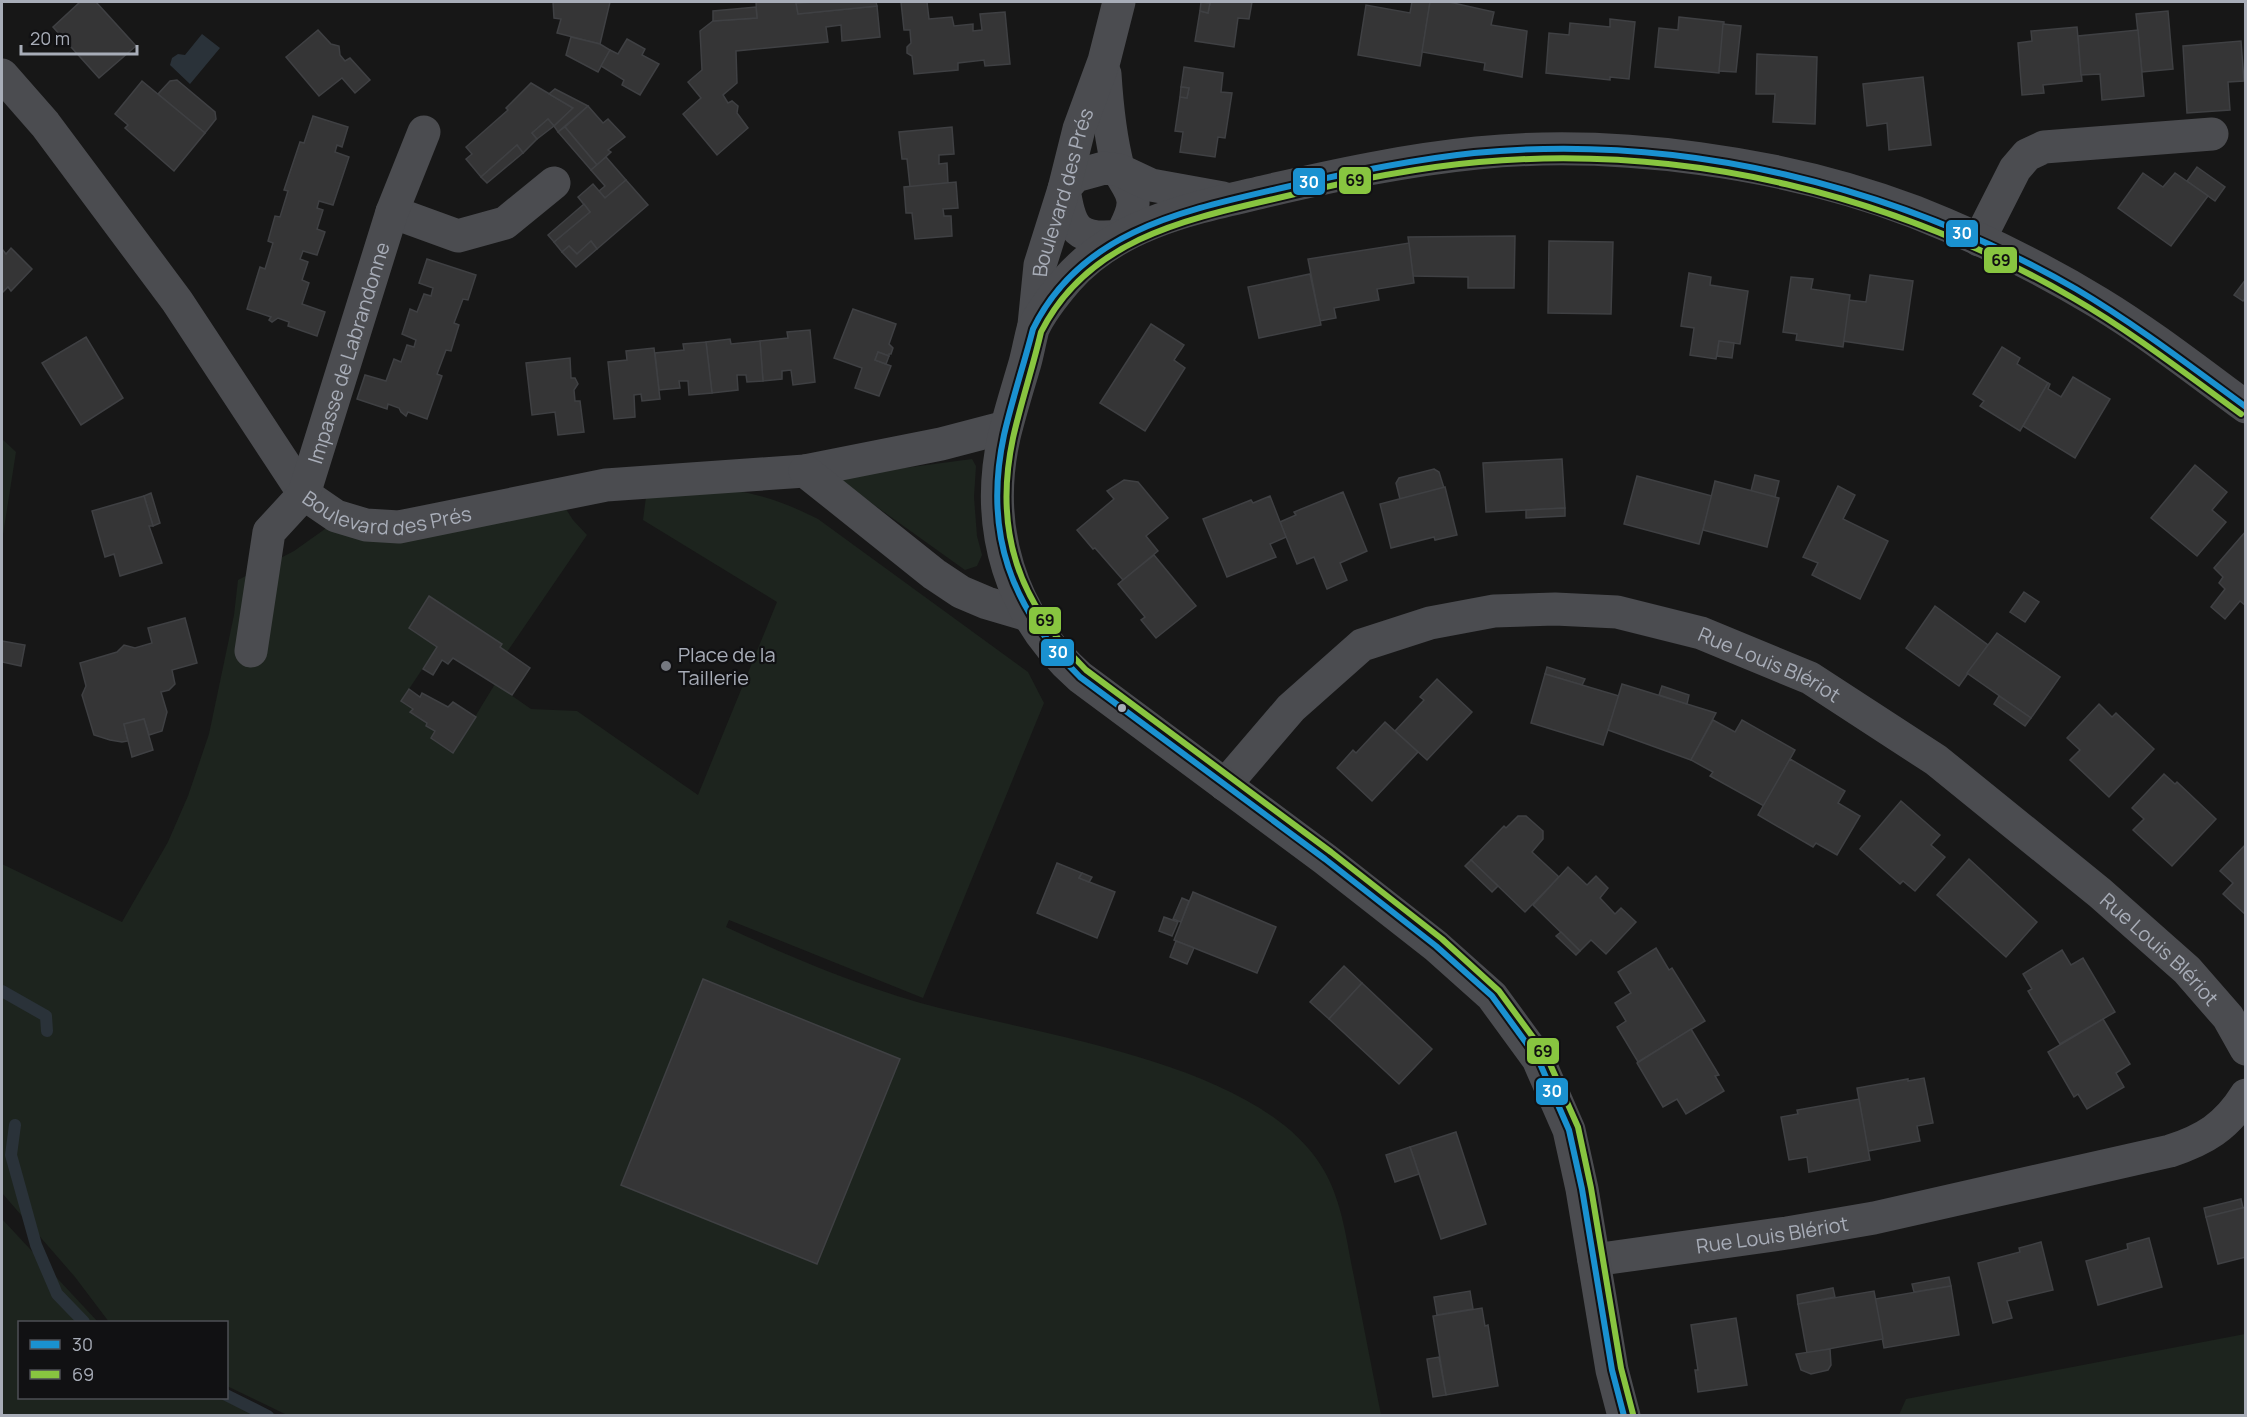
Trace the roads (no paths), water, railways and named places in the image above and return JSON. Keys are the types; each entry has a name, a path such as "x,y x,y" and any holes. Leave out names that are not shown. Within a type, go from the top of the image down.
{"street":[{"name":"Boulevard des Prés","path":"1034,327 1040,265 1064,189 1079,129 1104,61 1114,3"},
{"name":"Boulevard des Prés","path":"1104,61 1108,124 1119,170"},
{"name":"Boulevard des Prés","path":"2,75 45,124 177,301 304,494 336,516 366,525 399,527 606,485 805,471 941,444 1006,427"},
{"name":"Impasse de Labrandonne","path":"304,494 392,212 424,132"},
{"path":"1979,240 2014,169 2027,155 2044,147 2212,134"},
{"path":"1624,1416 1612,1370 1582,1189 1569,1130 1538,1059 1492,996 1436,946 1080,676 1060,659 1028,615 1006,562 999,521 998,466 1006,427 1034,327 1068,279 1086,262 1121,236 1162,218 1354,171 1430,158 1482,152 1562,149 1666,155 1778,172 1842,189 1913,212 1979,240 2042,270 2102,305 2246,406"},
{"path":"1121,236 1090,237 1082,232 1069,217 1064,189 1075,176 1104,168 1119,170 1151,185 1231,200"},
{"path":"1119,170 1130,189 1133,200 1132,211 1121,236"},
{"path":"392,212 458,236 505,223 554,183"},
{"path":"805,471 934,574 961,592 987,603 1028,615"},
{"path":"251,651 269,532 304,494"},
{"name":"Rue Louis Blériot","path":"1226,785 1292,708 1362,645 1430,622 1494,611 1555,609 1617,612 1701,633 1810,678 1936,760 2100,893 2187,970 2228,1017 2246,1049"},
{"name":"Rue Louis Blériot","path":"1594,1260 1874,1218 2170,1151 2194,1143 2219,1128 2246,1095"}],"waterway":[{"path":"2,991 46,1016 47,1031"},
{"path":"15,1125 11,1155 36,1245 57,1294 83,1321"},
{"path":"228,1396 268,1416"}],"place":[{"name":"Place de la Taillerie","path":"666,666"}]}
